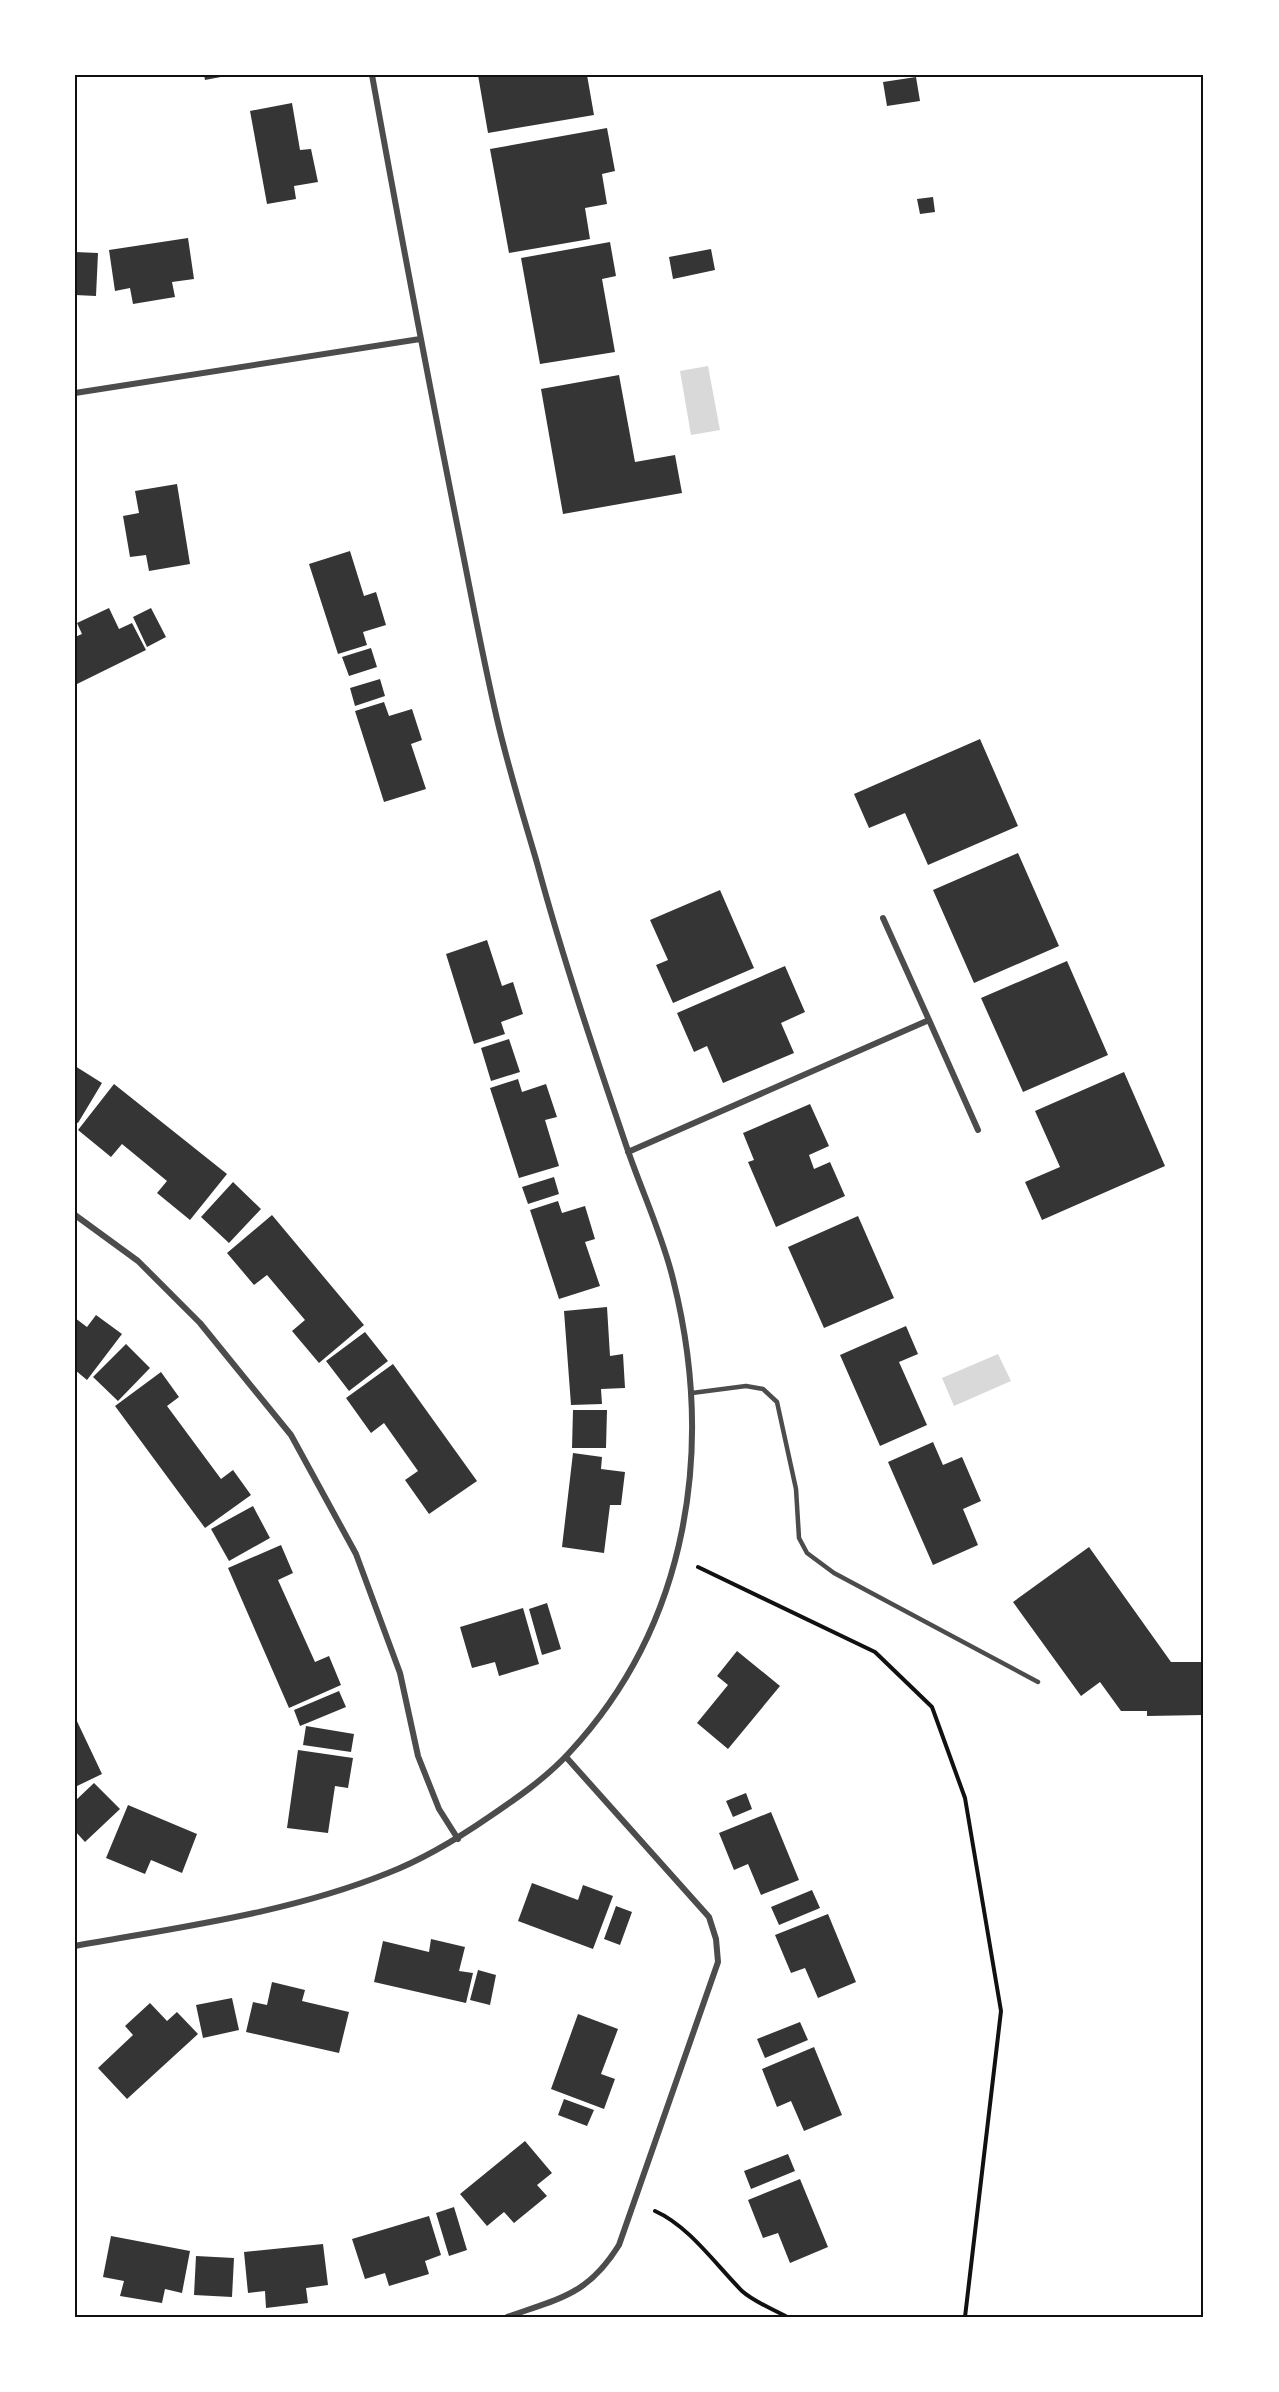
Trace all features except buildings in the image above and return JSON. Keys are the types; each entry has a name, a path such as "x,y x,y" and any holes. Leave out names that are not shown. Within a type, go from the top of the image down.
{"street":[{"path":"75,1946 273,1909 321,1896 392,1872 458,1839 518,1797 566,1756 607,1704 634,1662 658,1611 676,1556 687,1511 692,1462 692,1393 685,1337 672,1274 628,1152 558,940 497,721 420,339 372,75"},
{"path":"75,393 420,339"},
{"path":"883,918 978,1130"},
{"path":"628,1152 929,1020"},
{"path":"75,1215 138,1261 200,1323 291,1435 356,1554 400,1673 418,1756 439,1809 458,1839"},
{"path":"507,2317 560,2299 584,2287 606,2266 619,2245 718,1962 716,1939 709,1917 566,1756"}],"lane":[{"path":"692,1393 746,1386 763,1389 777,1402 796,1489 799,1538 807,1553 834,1573 1038,1682"}],"path":[{"path":"676,1556 875,1652 932,1707 965,1798 1001,2011 965,2317"},
{"path":"634,2202 667,2216 710,2256 744,2293 787,2317"}],"shaded area":[{"path":"708,366 720,430 691,435 680,371"},
{"path":"998,1354 1011,1381 954,1406 942,1378"}]}
